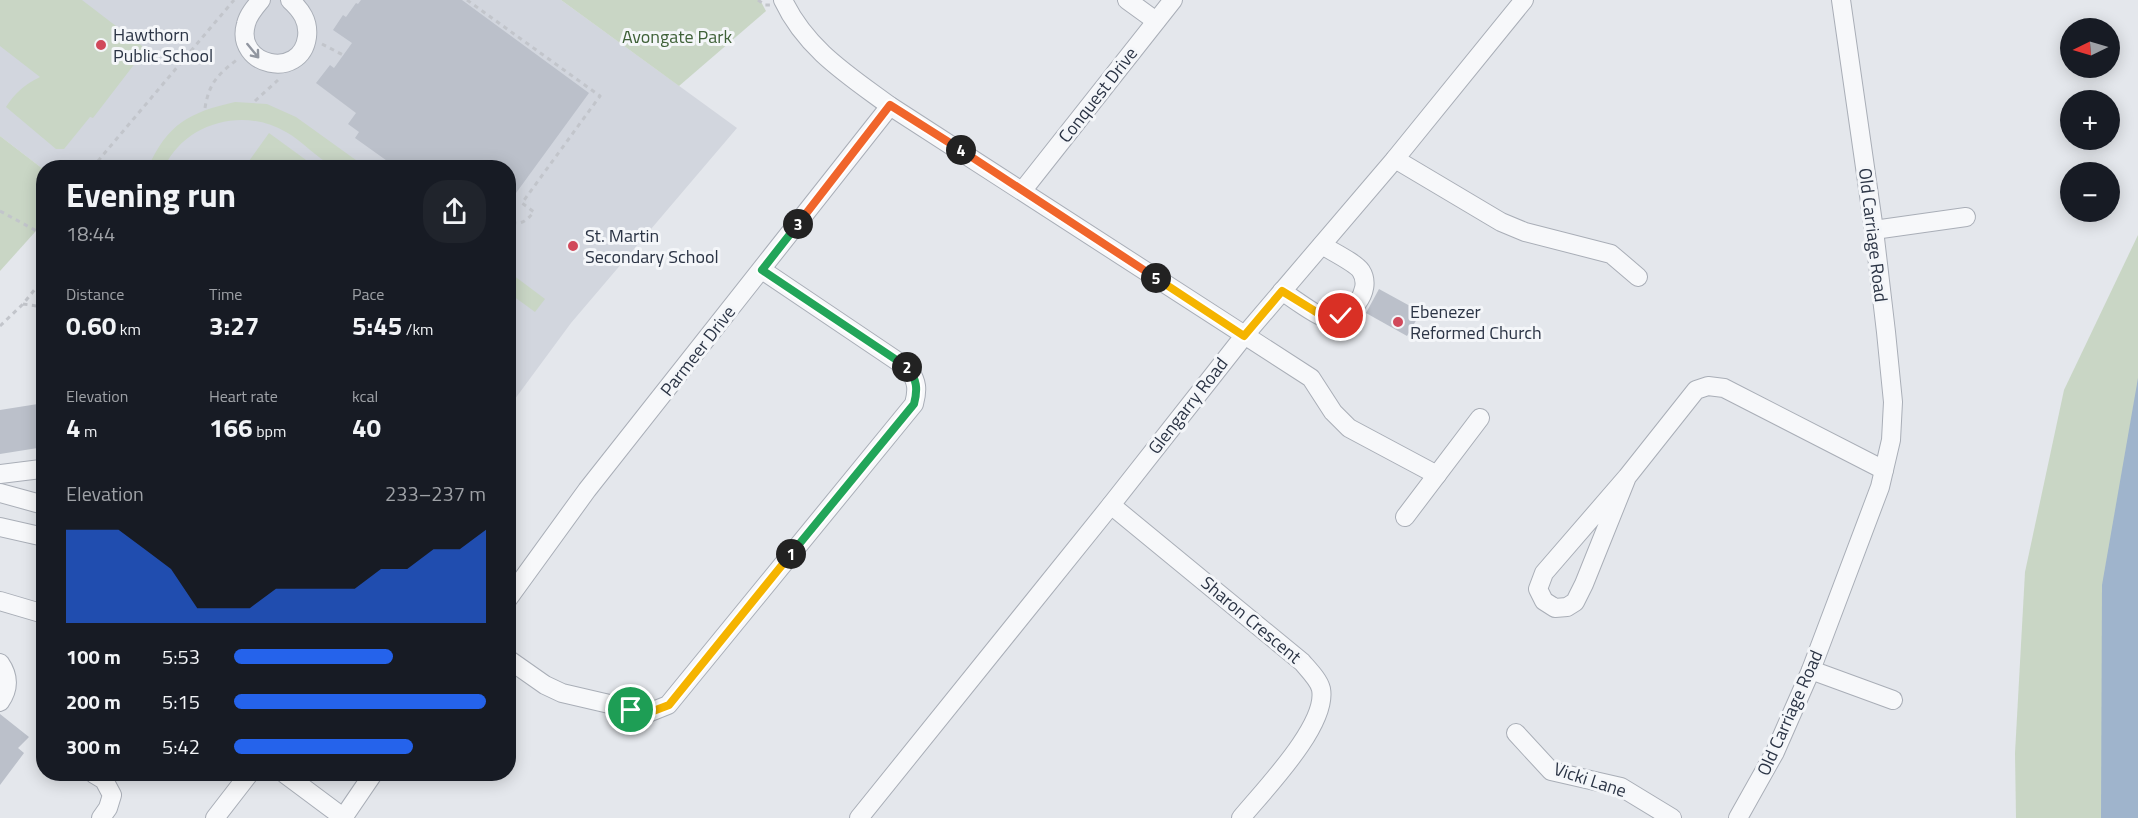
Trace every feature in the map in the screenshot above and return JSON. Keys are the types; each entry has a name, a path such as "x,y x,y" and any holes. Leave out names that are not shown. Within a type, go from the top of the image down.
{"street":[{"path":"261,0 246,23 244,33 246,43 258,58 267,63 277,64 287,63 295,58 307,41 306,20 302,11 290,0"},
{"path":"783,0 813,45 829,61 890,105 1311,378 1333,412 1349,428 1437,475"},
{"path":"1126,0 1156,21"},
{"name":"Conquest Drive","path":"1023,190 1173,0"},
{"name":"Glengarry Road","path":"859,818 1244,336 1395,159 1524,0"},
{"name":"Old Carriage Road","path":"1738,818 1775,752 1811,670 1880,487 1891,440 1893,402 1874,230 1841,0"},
{"name":"Parmeer Drive","path":"516,588 588,490 890,105"},
{"path":"1395,159 1501,222 1525,231 1611,254 1638,277"},
{"path":"1874,230 1966,217"},
{"path":"1282,291 1326,318 1341,316 1359,302 1365,282 1360,269 1322,245"},
{"path":"516,665 545,685 562,693 648,713 669,705 914,404 918,389 909,369 762,270"},
{"path":"1627,477 1575,602 1567,607 1555,608 1544,601 1538,589 1544,573 1627,477 1696,390 1708,386 1724,388 1884,470"},
{"path":"1405,517 1480,418"},
{"path":"0,474 36,469"},
{"path":"0,493 36,503"},
{"name":"Sharon Crescent","path":"1111,505 1302,662 1321,688 1320,705 1314,724 1304,741 1241,818"},
{"path":"0,527 36,535"},
{"path":"0,601 36,612"},
{"path":"0,663 7,676 7,689 0,702"},
{"path":"1811,670 1893,699"},
{"name":"Vicki Lane","path":"1516,733 1551,771 1621,787 1672,818"},
{"path":"101,818 108,808 112,795 105,781"},
{"path":"214,818 243,781"},
{"path":"294,781 343,818 368,781"}],"path":[{"path":"99,160 234,0"},
{"path":"467,0 600,96 522,202 534,212 526,221 516,222"},
{"path":"320,44 343,55"},
{"path":"206,108 208,89 224,70 251,52"},
{"path":"255,100 280,78"},
{"path":"0,211 36,231"},
{"path":"0,326 36,288"},
{"path":"23,304 36,306"}],"shaded area":[{"name":"St. Martin Secondary School","path":"0,0 561,0 737,128 571,323 516,398 516,160 36,160 36,164 0,136"}],"green space":[{"path":"0,0 82,0 146,49 93,118 90,117 64,149 56,149 6,107 20,90 40,77 0,46"},
{"name":"Avongate Park","path":"561,0 760,0 766,11 679,86"},
{"path":"235,102 267,104 296,117 356,160 323,160 298,140 270,124 234,120 217,123 186,139 169,160 152,160 172,130 193,116"},
{"path":"269,133 306,160 250,160"},
{"path":"0,136 36,164 36,231 0,271"},
{"path":"2138,235 2138,818 2016,818 2015,753 2025,572 2064,390"},
{"path":"516,277 545,299 535,312 516,298"}],"water":[{"path":"2138,378 2138,818 2101,818 2102,585"}],"building":[{"path":"361,0 462,0 589,93 516,193 516,160 386,160 355,138 359,132 348,124 356,113 316,83 330,65 334,68 352,43 333,30 343,15 346,17 356,3 358,4"},
{"name":"Ebenezer Reformed Church","path":"1379,289 1421,312 1407,336 1366,313"},
{"path":"36,404 36,448 0,454 0,410"},
{"path":"0,714 29,737 18,748 24,753 0,785"}],"place":[{"name":"Hawthorn Public School","path":"101,45"},
{"name":"St. Martin Secondary School","path":"573,246"},
{"name":"Ebenezer Reformed Church","path":"1398,322"}],"route":[{"path":"631,710 648,713 669,705 914,404 918,389 909,369 762,270 890,105 1244,336 1282,291 1326,318 1341,316"}]}
